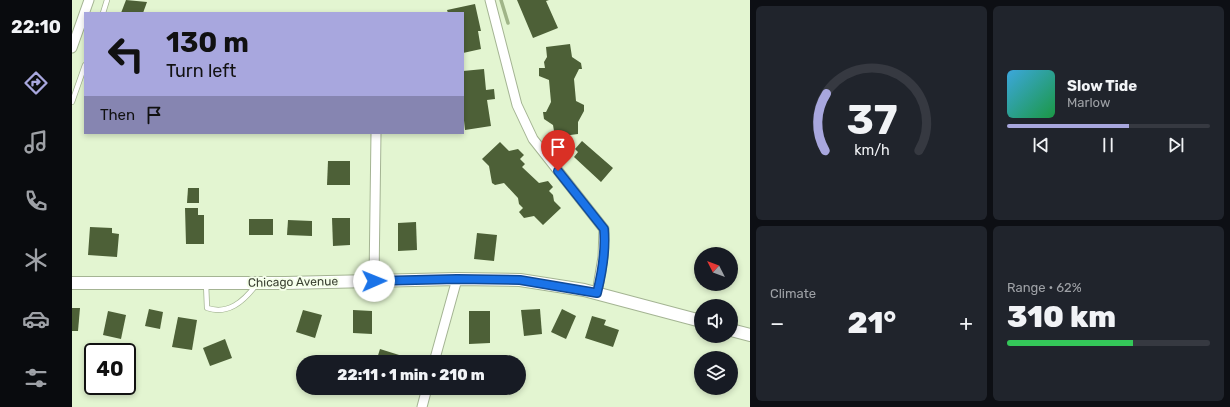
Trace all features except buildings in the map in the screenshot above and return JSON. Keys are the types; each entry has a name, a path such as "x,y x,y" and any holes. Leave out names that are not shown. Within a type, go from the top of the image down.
{"street":[{"path":"85,12 89,0"},
{"path":"490,0 494,10 517,105 533,140 604,229 601,271 597,293"},
{"path":"72,48 84,14"},
{"path":"374,281 376,134"},
{"path":"436,355 457,279"},
{"name":"Chicago Avenue","path":"72,283 257,283 457,279 520,280 597,293 694,319"},
{"path":"738,332 750,335"},
{"path":"422,407 425,395"}],"lane":[{"path":"103,12 107,0"},
{"path":"72,102 84,68"},
{"path":"206,283 207,308 218,312 231,308 250,292 257,283"}],"waterway":[{"path":"501,0 508,23"}],"route":[{"path":"374,281 457,279 520,280 597,293 600,278 604,229 558,171"}]}
